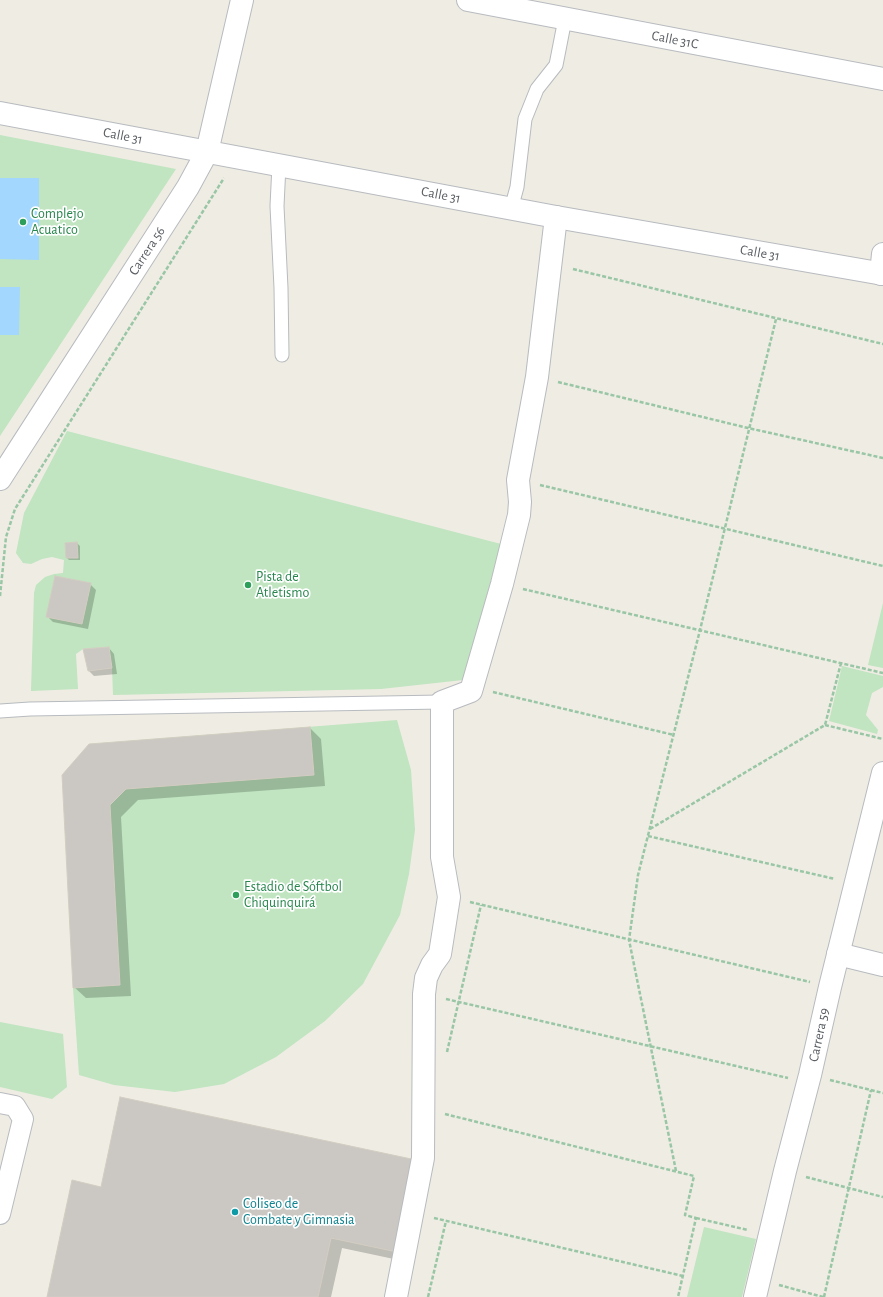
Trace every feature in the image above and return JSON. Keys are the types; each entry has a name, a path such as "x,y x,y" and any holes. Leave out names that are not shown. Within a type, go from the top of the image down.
{"street":[{"name":"Carrera 56","path":"0,480 188,187 207,152 242,0"},
{"name":"Calle 31C","path":"468,0 883,79"},
{"name":"Calle 31","path":"0,113 556,217 882,267"},
{"path":"396,1297 423,1158 424,994 426,978 432,965 440,954 448,897 442,857 442,702 471,691 502,584 519,515 520,502 518,480 536,377 549,263 556,217"},
{"name":"Carrera 59","path":"757,1288 883,772"},
{"path":"838,954 883,965"},
{"path":"0,1103 15,1106 23,1119 0,1214"}],"lane":[{"path":"511,209 517,187 526,119 536,89 556,65 565,19"},
{"path":"279,165 277,206 281,288 282,355"},
{"path":"0,711 30,709 442,702"}],"path":[{"path":"0,596 6,537 15,509 237,157"},
{"path":"549,263 883,344"},
{"path":"676,1171 630,940 638,875 674,735 725,529 748,428 776,319"},
{"path":"536,377 748,428 883,458"},
{"path":"518,480 883,566"},
{"path":"502,584 883,673"},
{"path":"825,725 841,663"},
{"path":"472,687 674,735"},
{"path":"650,829 825,725 883,739"},
{"path":"648,836 855,883"},
{"path":"448,897 830,987"},
{"path":"446,1057 481,905"},
{"path":"424,994 652,1048 883,1093"},
{"path":"757,1288 824,1297 871,1090"},
{"path":"423,1108 694,1176 685,1215 770,1235"},
{"path":"785,1172 883,1197"},
{"path":"412,1213 683,1276"},
{"path":"678,1297 696,1218"},
{"path":"428,1297 446,1221"}],"green space":[{"path":"0,135 176,169 0,436"},
{"path":"67,431 501,544 463,680 381,689 113,695 112,668 109,647 83,649 76,654 78,689 31,691 34,593 36,585 45,577 63,573 64,560 52,557 42,559 31,564 23,563 16,553 24,513"},
{"path":"883,603 883,668 868,665"},
{"path":"842,666 883,676 883,687 872,693 866,715 878,730 877,734 829,721"},
{"name":"Estadio de Sóftbol Chiquinquirá","path":"397,720 411,770 415,830 409,874 400,915 363,984 325,1021 276,1057 224,1084 175,1092 114,1085 79,1075 73,988 89,744"},
{"path":"0,1022 63,1034 67,1087 52,1099 0,1087"},
{"path":"704,1227 756,1239 742,1297 687,1297"}],"water":[{"path":"0,178 39,178 39,260 0,259"},
{"path":"0,287 20,287 19,335 0,335"}],"building":[{"path":"77,542 78,558 66,558 65,543"},
{"path":"55,576 91,583 82,624 46,617"},
{"path":"109,647 112,668 88,671 83,649"},
{"path":"310,727 314,775 126,789 110,805 120,985 73,988 62,775 89,744"},
{"name":"Coliseo de Combate y Gimnasia","path":"120,1097 416,1160 397,1252 331,1238 318,1297 47,1297 72,1180 101,1187"}],"place":[{"name":"Complejo Acuatico","path":"23,222"},
{"name":"Pista de Atletismo","path":"248,585"},
{"name":"Estadio de Sóftbol Chiquinquirá","path":"236,895"},
{"name":"Coliseo de Combate y Gimnasia","path":"235,1212"}]}
